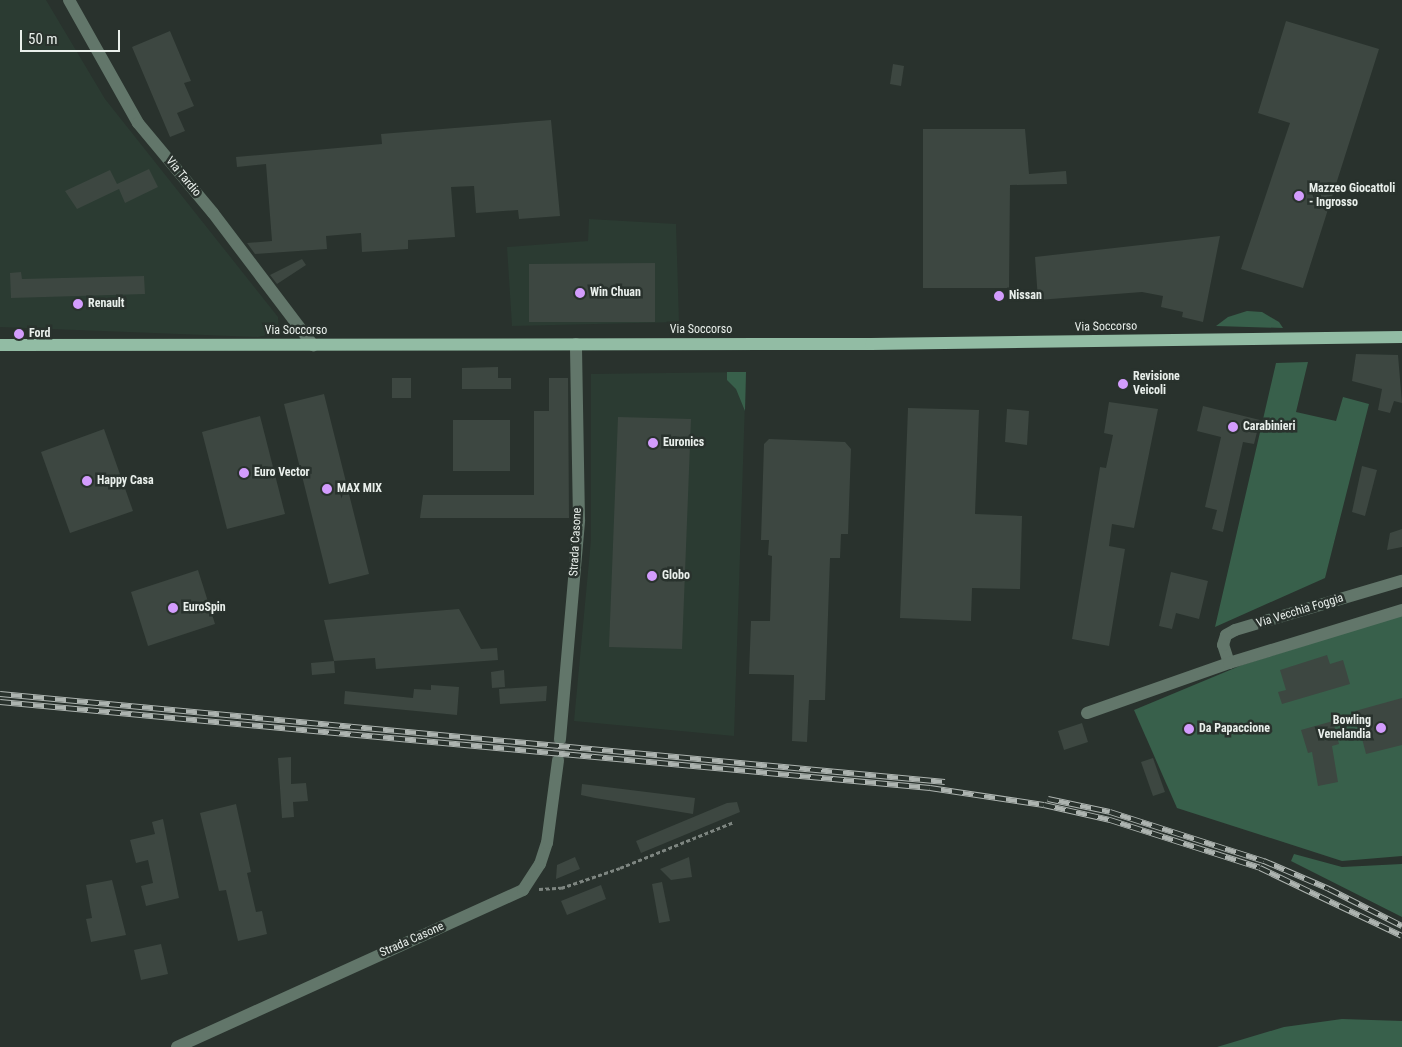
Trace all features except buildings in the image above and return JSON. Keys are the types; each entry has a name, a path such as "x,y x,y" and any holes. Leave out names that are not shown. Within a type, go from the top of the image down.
{"main road":[{"name":"Via Soccorso","path":"0,345 576,344 1402,337"}],"street":[{"name":"Via Tardio","path":"70,0 138,123 213,213 313,345"},
{"name":"Strada Casone","path":"560,739 579,520 576,344"},
{"name":"Via Vecchia Foggia","path":"1229,663 1223,645 1226,635 1235,630 1402,581"},
{"path":"1087,713 1229,663 1402,610"},
{"path":"523,890 540,864 547,843 558,760"},
{"name":"Strada Casone","path":"177,1047 523,890"}],"path":[{"path":"523,890 561,888 734,822"}],"shaded area":[{"path":"0,0 46,0 105,99 278,317 279,333 258,337 0,327"},
{"path":"589,219 676,224 679,322 512,326 507,247 588,241"},
{"path":"746,372 734,736 574,721 591,540 591,374"}],"green space":[{"path":"1247,311 1262,312 1279,322 1283,328 1216,326 1228,317"},
{"path":"1308,362 1296,412 1336,421 1343,397 1369,404 1325,578 1215,627 1276,363"},
{"path":"727,372 746,372 745,411 736,389 727,380"},
{"name":"Da Papaccione","path":"1402,615 1402,856 1342,861 1177,808 1134,710 1242,665"},
{"path":"1294,854 1342,867 1402,864 1402,917 1291,861"},
{"path":"1342,1019 1402,1021 1402,1047 1217,1047 1284,1027"}],"tunnel":[{"path":"558,761 560,739"}],"railway":[{"path":"0,694 945,782"},
{"path":"0,702 930,788 1044,805 1110,820 1260,868 1402,936"},
{"path":"1048,799 1110,812 1264,861 1329,889 1402,926"}],"place":[{"name":"Mazzeo Giocattoli - Ingrosso","path":"1299,196"},
{"name":"Win Chuan","path":"580,293"},
{"name":"Nissan","path":"999,296"},
{"name":"Renault","path":"78,304"},
{"name":"Ford","path":"19,334"},
{"name":"Revisione Veicoli","path":"1123,384"},
{"name":"Carabinieri","path":"1233,427"},
{"name":"Euronics","path":"653,443"},
{"name":"Euro Vector","path":"244,473"},
{"name":"Happy Casa","path":"87,481"},
{"name":"MAX MIX","path":"327,489"},
{"name":"Globo","path":"652,576"},
{"name":"EuroSpin","path":"173,608"},
{"name":"Bowling Venelandia","path":"1381,728"},
{"name":"Da Papaccione","path":"1189,729"}]}
